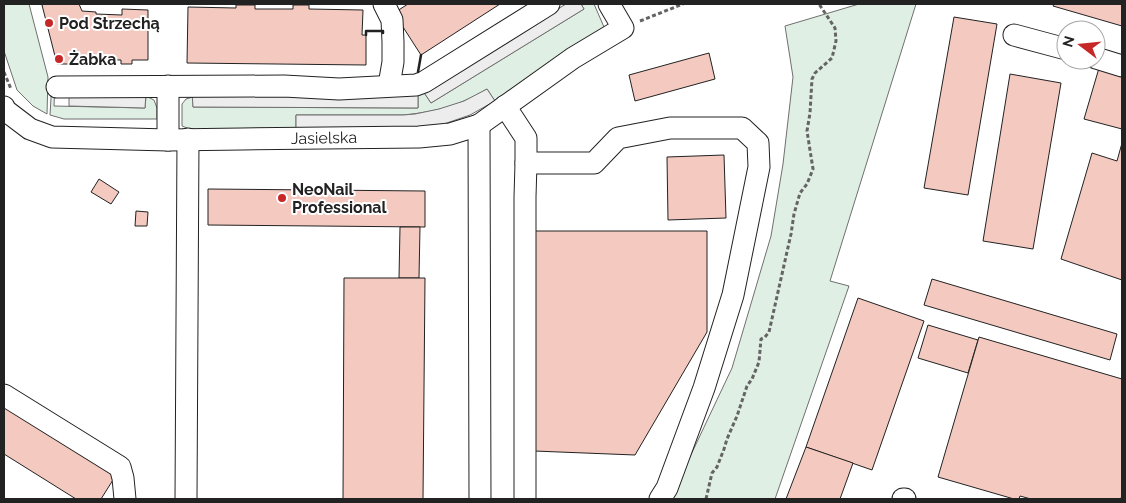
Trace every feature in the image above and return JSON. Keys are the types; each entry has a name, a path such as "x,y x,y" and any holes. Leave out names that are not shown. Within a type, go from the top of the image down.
{"street":[{"path":"384,4 392,20 394,42 394,62 389,85"},
{"path":"57,86 284,86 339,89 389,85 407,86 424,82 549,4"},
{"path":"609,4 623,28"},
{"name":"Jasielska","path":"10,101 5,110 30,129 52,137 178,140 419,137 450,134 479,125 574,58 623,28"},
{"path":"1014,35 1056,46"},
{"path":"1106,61 1122,66"},
{"path":"168,86 178,140 186,499"},
{"path":"505,106 526,138 525,499"},
{"path":"479,125 480,499"},
{"path":"526,163 594,163 618,138 670,128 742,128 758,143 759,167 733,295 704,388 666,488 660,499"},
{"path":"4,395 128,462 123,478 125,499"}],"path":[{"path":"623,28 683,4"},
{"path":"706,499 712,473 717,467 724,450 747,386 760,362 761,339 769,332 792,234 794,214 800,193 807,184 813,169 807,131 812,79 815,73 832,58 836,41 835,28 819,4"},
{"path":"4,72 11,89 10,101"}],"green space":[{"path":"4,4 29,4 48,77 47,114 33,106 17,90 4,51"},
{"path":"581,4 594,4 604,27 495,101 487,89 451,106 419,113 403,115 296,115 296,131 192,130 182,126 182,104 186,99 193,97 193,107 418,108 418,92 423,91 431,103 584,9"},
{"path":"859,4 916,4 830,281 849,286 775,499 670,499 732,368 771,236 783,164 793,77 785,26"},
{"path":"52,81 55,82 54,106 145,108 146,96 154,100 157,108 157,119 64,119 50,115"}],"shaded area":[{"path":"566,4 581,4 584,9 431,103 423,91"},
{"path":"487,89 495,101 470,115 441,125 416,130 296,131 296,115 415,114 464,101"},
{"path":"69,91 146,93 145,108 69,106"},
{"path":"192,92 418,92 418,108 193,107"}],"building":[{"path":"79,4 82,11 96,12 96,14 122,15 122,9 148,10 148,60 132,60 132,64 121,64 121,60 74,59 74,64 57,64 42,5"},
{"path":"408,4 500,4 421,55 394,13"},
{"path":"1054,4 1122,4 1122,26 1106,20 1053,6"},
{"path":"236,5 255,5 255,9 293,9 293,5 309,5 309,9 363,10 362,35 366,35 366,65 187,63 188,7 236,8"},
{"path":"954,17 997,24 968,195 924,188"},
{"path":"709,53 715,79 635,101 629,75"},
{"path":"1098,70 1122,75 1122,129 1084,119"},
{"path":"1010,74 1061,83 1033,249 983,241"},
{"path":"1122,143 1122,280 1061,259 1092,153 1117,161"},
{"path":"724,155 726,218 668,220 667,157"},
{"path":"99,179 119,192 111,204 91,192"},
{"path":"208,189 425,191 425,227 208,225"},
{"path":"136,211 148,212 147,226 135,226"},
{"path":"400,227 420,227 419,278 399,278"},
{"path":"533,231 707,231 707,332 635,455 534,451"},
{"path":"344,278 425,278 423,499 343,499"},
{"path":"932,279 1117,334 1110,360 924,305"},
{"path":"858,298 924,321 872,470 806,447"},
{"path":"928,325 978,340 968,373 918,358"},
{"path":"979,337 1122,379 1121,499 1031,499 1020,496 1019,499 1014,499 938,477"},
{"path":"4,400 118,472 101,499 76,499 4,454"},
{"path":"806,447 853,463 840,499 786,499"}],"wall":[{"path":"366,35 366,31 383,31 383,33"},
{"path":"418,72 421,55"}],"place":[{"name":"Pod Strzechą","path":"49,23"},
{"name":"Żabka","path":"59,59"},
{"name":"NeoNail Professional","path":"282,198"}]}
